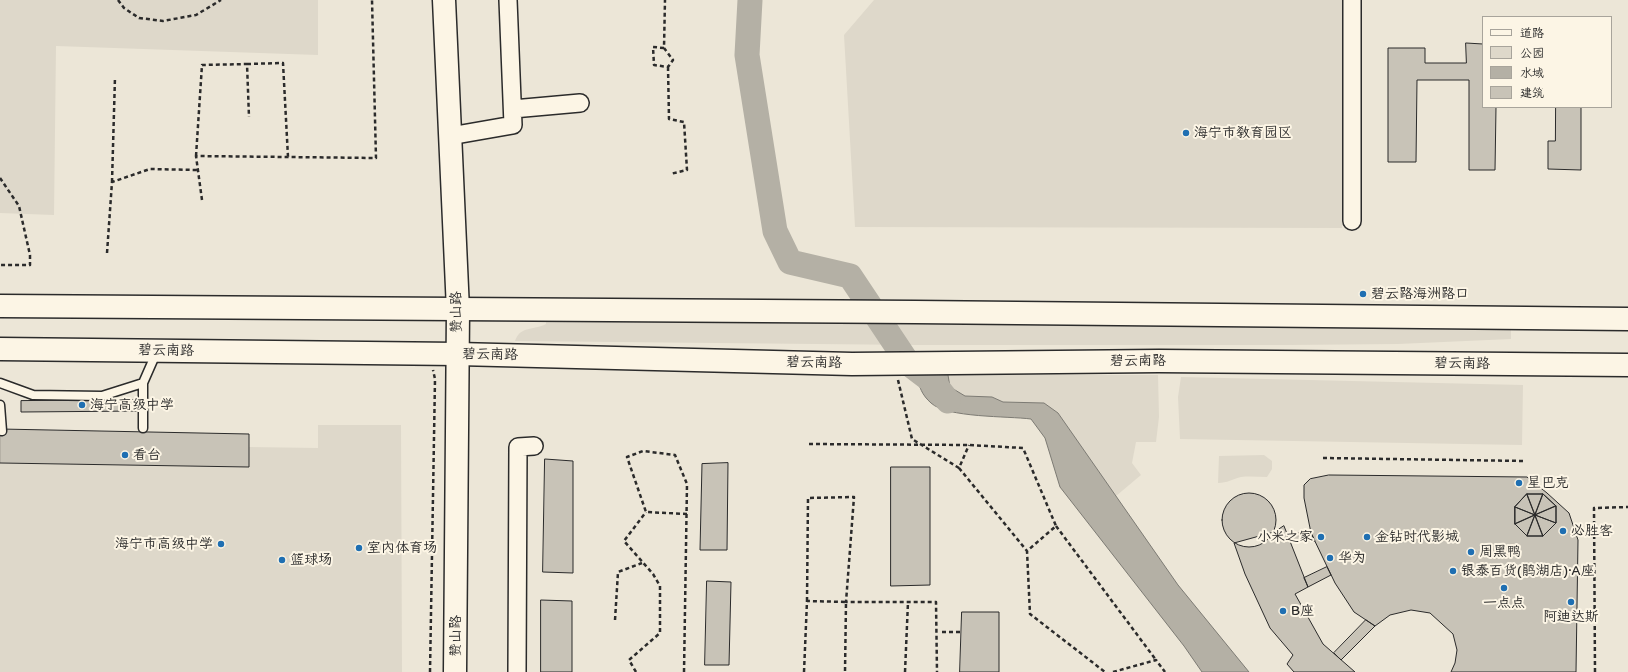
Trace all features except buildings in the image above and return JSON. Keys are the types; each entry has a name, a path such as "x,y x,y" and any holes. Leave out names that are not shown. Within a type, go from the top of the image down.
{"main road":[{"name":"赞山路","path":"444,0 458,310 455,672"},
{"path":"0,306 915,312 1628,319"},
{"name":"碧云南路","path":"0,349 458,354 852,364 1159,361 1628,365"}],"street":[{"path":"450,136 513,125 508,0"},
{"path":"1352,0 1352,221"},
{"path":"513,109 580,103"},
{"path":"517,672 518,447 534,446"}],"lane":[{"path":"143,428 143,383 154,358 160,351"},
{"path":"0,383 33,395 102,396 143,383"},
{"path":"0,405 2,431"}],"path":[{"path":"118,0 124,8 139,18 163,22 196,15 221,0"},
{"path":"196,156 376,158 372,0"},
{"path":"665,0 664,48 673,60 668,67 670,119 684,122 687,170 670,174"},
{"path":"664,48 653,47 654,65 668,67"},
{"path":"202,200 196,156 202,65 283,63 288,157"},
{"path":"247,64 249,117"},
{"path":"107,253 112,182 116,77"},
{"path":"112,182 150,169 198,170"},
{"path":"0,178 19,206 29,249 30,266 0,266"},
{"path":"430,672 435,379 432,368"},
{"path":"897,376 912,439 959,468 1026,552 1030,614 1105,672"},
{"path":"808,444 969,444 1023,448 1056,526 1165,672"},
{"path":"959,468 969,444"},
{"path":"646,512 627,457 643,451 675,455 687,484 684,672"},
{"path":"1323,458 1526,461"},
{"path":"804,672 807,601 808,498 854,497 846,602 845,672"},
{"path":"1595,672 1594,508 1628,507"},
{"path":"646,512 687,514"},
{"path":"636,672 629,660 660,633 660,586 653,574 624,541 646,512"},
{"path":"1026,552 1056,526"},
{"path":"615,620 618,572 642,562"},
{"path":"807,601 936,602 937,672"},
{"path":"905,672 908,602"},
{"path":"942,632 961,632"},
{"path":"1114,672 1156,660"}],"shaded area":[{"path":"0,0 1628,0 1628,672 0,672"}],"green space":[{"path":"0,0 318,0 318,55 56,46 54,215 0,213"},
{"path":"874,0 1343,0 1342,228 855,227 844,35"},
{"path":"546,321 1511,328 1511,339 1398,344 1287,345 917,345 515,341 524,330 546,324"},
{"path":"948,375 1158,375 1159,417 1156,442 1136,442 1132,463 1141,475 1116,496 1058,413 1044,403 1003,402 992,397 965,396 950,387"},
{"path":"1181,377 1523,385 1522,445 1180,439 1178,397"},
{"name":"海宁市高级中学","path":"318,425 401,425 402,672 0,672 0,463 249,467 249,447 318,448"},
{"path":"1264,455 1272,461 1272,469 1267,477 1241,477 1227,482 1218,483 1219,456"}],"water":[{"path":"948,375 950,387 965,396 992,397 1003,402 1044,403 1058,413 1178,585 1249,672 1202,672 1184,646 1060,487 1045,438 1031,419 978,416 939,408 931,403 923,394 917,376"}],"waterway":[{"path":"750,0 747,55 775,231 790,262 850,276 908,363 933,382 948,401"}],"place":[{"name":"海宁市教育园区","path":"1186,133"},
{"name":"碧云路海洲路口","path":"1363,294"},
{"name":"海宁高级中学","path":"82,405"},
{"name":"看台","path":"125,455"},
{"name":"星巴克","path":"1519,483"},
{"name":"必胜客","path":"1563,531"},
{"name":"小米之家","path":"1321,537"},
{"name":"金钻时代影城","path":"1367,537"},
{"name":"海宁市高级中学","path":"221,544"},
{"name":"室内体育场","path":"359,548"},
{"name":"周黑鸭","path":"1471,552"},
{"name":"华为","path":"1330,558"},
{"name":"篮球场","path":"282,560"},
{"name":"银泰百货(鹃湖店)·A座","path":"1453,571"},
{"name":"一点点","path":"1504,588"},
{"name":"阿迪达斯","path":"1571,602"},
{"name":"B座","path":"1283,611"}]}
